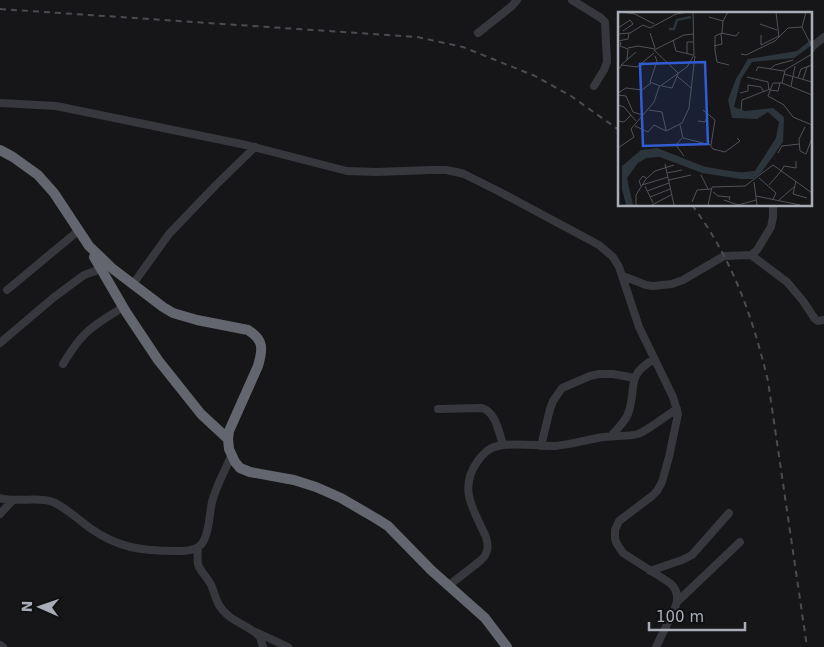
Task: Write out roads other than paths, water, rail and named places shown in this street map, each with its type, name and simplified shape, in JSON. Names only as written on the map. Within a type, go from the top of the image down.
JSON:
[{"type":"highway","points":[[0,150],[38,175],[54,193],[88,246],[123,307],[164,368],[201,414],[228,439]]},
{"type":"highway","points":[[88,246],[103,261],[173,313],[197,320],[248,330],[256,335],[260,342],[260,358],[232,424],[228,439],[231,456],[240,468],[316,487],[341,498],[388,526],[448,586],[485,618],[507,647]]},
{"type":"street","points":[[478,33],[517,0]]},
{"type":"street","points":[[572,0],[601,18],[604,22],[607,62],[594,86]]},
{"type":"street","points":[[812,48],[824,37]]},
{"type":"street","points":[[0,103],[56,106],[255,147],[347,171],[446,170],[464,174],[599,245],[613,257],[623,276],[639,327],[673,397],[678,414],[662,482],[652,496],[619,520],[615,530],[615,539],[619,549],[631,559],[674,587],[677,592],[677,602]]},
{"type":"street","points":[[133,284],[169,234],[255,147]]},
{"type":"street","points":[[623,276],[646,285],[672,284],[683,280],[724,256],[751,255],[757,250],[771,227],[772,206]]},
{"type":"street","points":[[7,290],[78,231]]},
{"type":"street","points":[[751,255],[787,282],[815,319],[818,321],[824,320]]},
{"type":"street","points":[[0,343],[66,288],[84,275],[101,269]]},
{"type":"street","points":[[63,364],[84,334],[123,307]]},
{"type":"street","points":[[611,436],[628,416],[636,374],[643,366],[654,359]]},
{"type":"street","points":[[541,446],[550,409],[562,388],[599,374],[613,374],[635,378]]},
{"type":"street","points":[[438,409],[482,408],[488,410],[492,415],[503,445]]},
{"type":"street","points":[[448,586],[480,561],[488,551],[486,537],[469,499],[468,484],[475,465],[490,448],[503,445],[559,446],[611,436],[631,435],[642,432],[677,408]]},
{"type":"street","points":[[0,498],[50,501],[100,534],[121,545],[166,551],[198,548],[204,542],[212,500],[231,456]]},
{"type":"street","points":[[0,514],[12,500]]},
{"type":"street","points":[[650,571],[692,555],[730,513]]},
{"type":"street","points":[[656,647],[677,602],[740,542]]},
{"type":"street","points":[[198,548],[198,568],[212,585],[220,606],[229,616],[256,633],[288,647]]},
{"type":"street","points":[[256,633],[260,636],[263,647]]},
{"type":"railway","points":[[0,9],[417,37],[463,47],[535,76],[571,96],[618,129]]},
{"type":"railway","points":[[693,206],[719,246],[730,267],[748,311],[762,357],[768,381],[807,647]]}]
